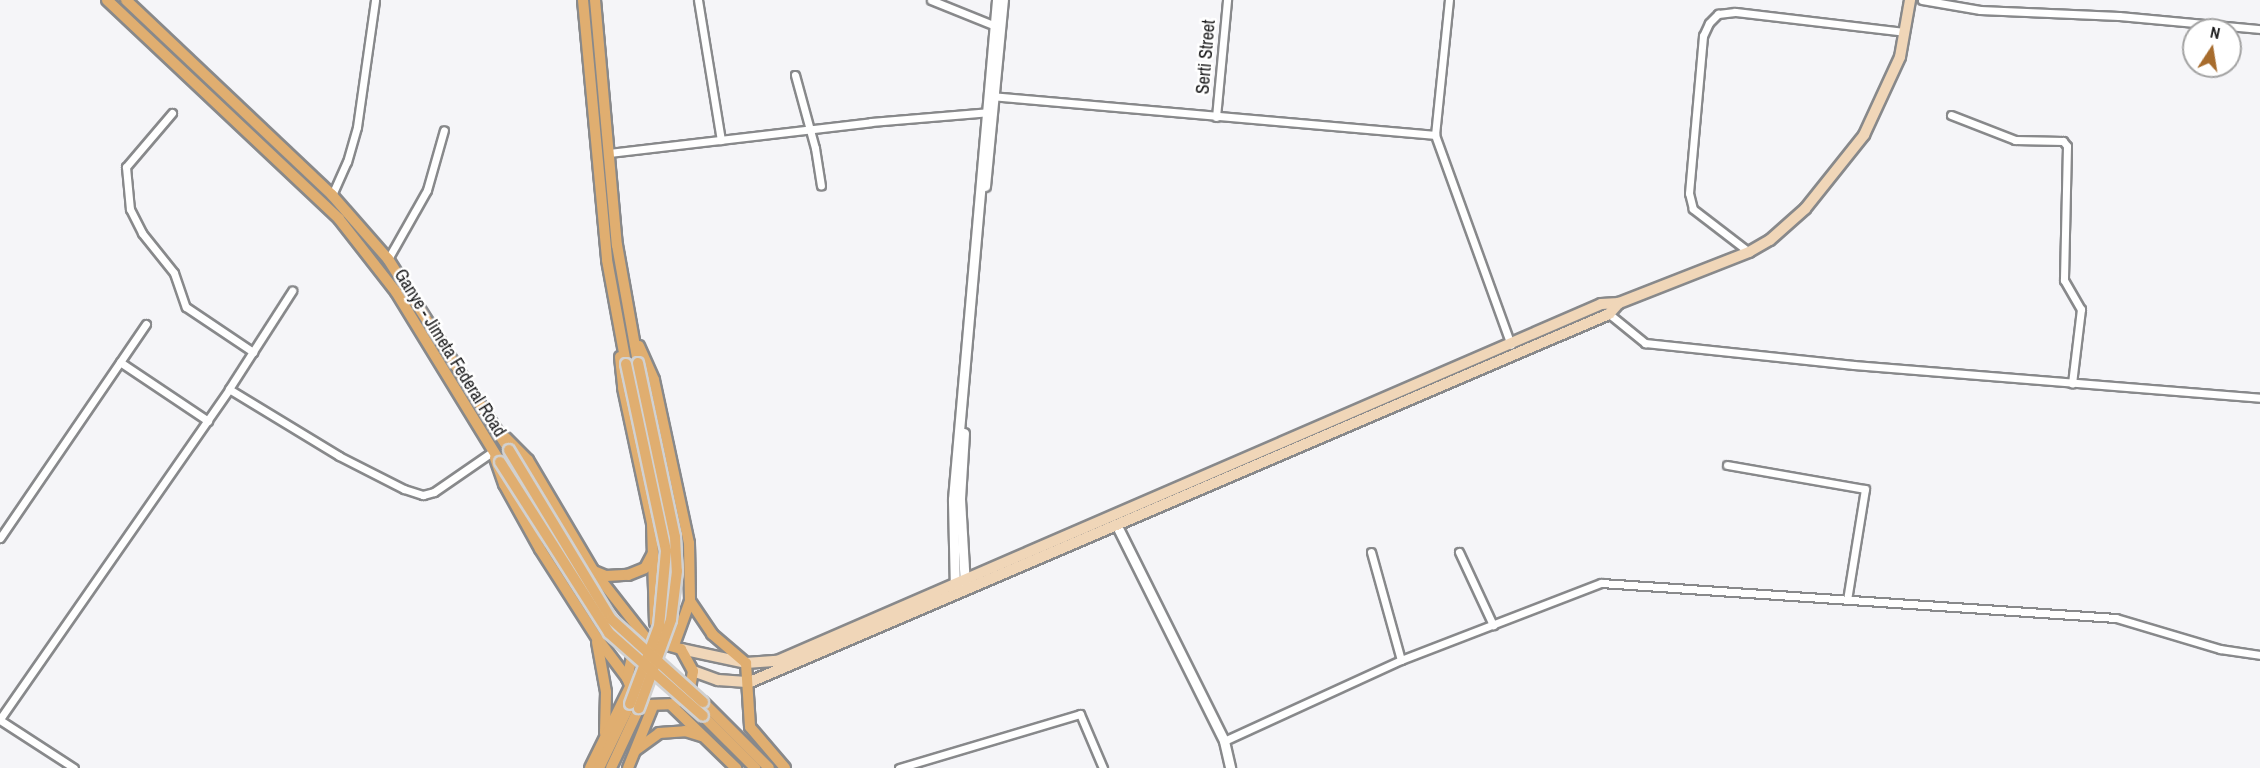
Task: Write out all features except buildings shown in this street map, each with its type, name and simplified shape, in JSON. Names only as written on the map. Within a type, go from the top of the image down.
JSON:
[{"type":"main road","name":"Ganye - Jimeta Federal Road","points":[[107,0],[339,219],[414,319],[495,456],[609,633],[703,716],[755,768]]},
{"type":"main road","name":"Ganye - Jimeta Federal Road","points":[[126,0],[332,195],[388,259],[509,450],[611,619],[704,702],[769,768]]},
{"type":"main road","points":[[583,0],[607,261],[623,388],[654,551],[653,642]]},
{"type":"main road","points":[[595,0],[617,245],[631,328],[675,537],[677,571],[671,620],[634,706],[611,768]]},
{"type":"main road","points":[[631,328],[654,380],[689,543],[690,601],[678,647],[693,671],[718,680],[750,682],[960,586],[1601,304],[1619,303],[1749,252],[1770,240],[1805,209],[1864,135],[1891,83],[1905,32],[1910,0]]},
{"type":"main road","points":[[492,423],[528,460],[593,570],[653,642],[746,663],[777,661],[960,586],[1117,526],[1363,417],[1609,314],[1619,303]]},
{"type":"main road","points":[[599,768],[634,706],[659,626],[666,551],[618,334]]},
{"type":"main road","points":[[495,456],[504,484],[540,549],[640,701],[653,706],[671,705],[688,692],[693,671]]},
{"type":"main road","points":[[593,570],[606,576],[628,575],[645,568],[654,551]]},
{"type":"main road","points":[[690,601],[711,634],[746,663],[750,682],[746,709],[750,728],[785,768]]},
{"type":"main road","points":[[597,638],[606,692],[605,733]]},
{"type":"main road","points":[[590,768],[628,682],[632,657],[653,642]]},
{"type":"main road","points":[[671,705],[736,768]]},
{"type":"main road","points":[[628,768],[653,706]]},
{"type":"main road","points":[[636,750],[659,733],[685,731],[705,738]]},
{"type":"street","points":[[332,195],[347,162],[357,127],[375,0]]},
{"type":"street","points":[[698,0],[721,140]]},
{"type":"street","points":[[930,0],[997,27]]},
{"type":"street","points":[[960,586],[953,499],[990,112],[997,0]]},
{"type":"street","points":[[997,27],[1003,0]]},
{"type":"street","name":"Serti Street","points":[[1216,117],[1227,0]]},
{"type":"street","points":[[1449,0],[1435,135],[1512,345]]},
{"type":"street","points":[[1922,0],[1980,10],[2119,16],[2260,29]]},
{"type":"street","points":[[1749,252],[1693,209],[1689,193],[1703,36],[1709,23],[1718,14],[1744,12],[1905,32]]},
{"type":"street","points":[[795,75],[821,186]]},
{"type":"street","points":[[991,96],[1435,135]]},
{"type":"street","points":[[609,153],[809,129],[990,112]]},
{"type":"street","points":[[172,113],[126,167],[130,209],[142,233],[174,273],[186,307],[253,352]]},
{"type":"street","points":[[1951,115],[2015,140],[2063,141],[2067,146],[2064,280],[2081,309],[2072,383]]},
{"type":"street","points":[[388,259],[427,190],[444,130]]},
{"type":"street","points":[[74,768],[0,720],[208,421],[292,291]]},
{"type":"street","points":[[1601,304],[1609,314],[1645,343],[2072,383],[2260,398]]},
{"type":"street","points":[[0,538],[146,324]]},
{"type":"street","points":[[120,362],[208,421]]},
{"type":"street","points":[[229,389],[339,456],[404,489],[423,495],[434,492],[495,456]]},
{"type":"street","points":[[1727,465],[1865,489],[1847,600]]},
{"type":"street","points":[[1117,526],[1224,741],[1230,768]]},
{"type":"street","points":[[1371,552],[1401,660]]},
{"type":"street","points":[[1459,552],[1493,625]]},
{"type":"street","points":[[1224,741],[1401,660],[1601,583],[2116,618],[2220,649],[2260,655]]},
{"type":"street","points":[[899,768],[1080,714],[1101,768]]}]
